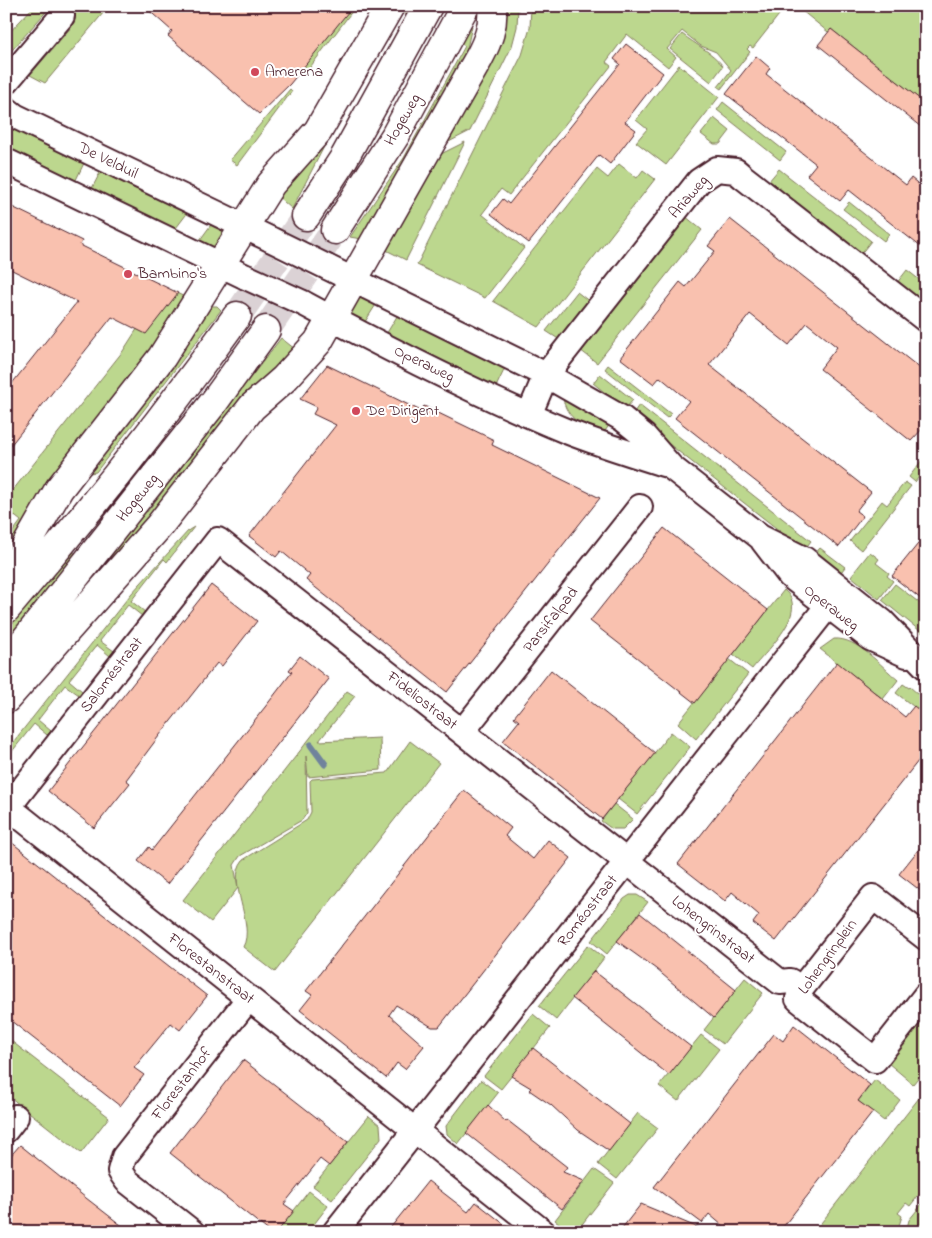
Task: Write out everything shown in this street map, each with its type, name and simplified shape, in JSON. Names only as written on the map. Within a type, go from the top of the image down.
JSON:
[{"type":"main road","points":[[6,581],[59,489],[162,357],[272,184],[318,131],[390,6]]},
{"type":"main road","name":"Hogeweg","points":[[306,216],[344,158],[428,6]]},
{"type":"main road","name":"Hogeweg","points":[[335,230],[395,136],[465,6]]},
{"type":"main road","points":[[6,699],[159,526],[252,407],[284,379],[318,342],[479,58],[492,27],[492,6]]},
{"type":"main road","name":"Hogeweg","points":[[6,609],[77,522],[237,316]]},
{"type":"main road","name":"Hogeweg","points":[[6,664],[214,402],[266,330]]},
{"type":"street","points":[[6,82],[62,16]]},
{"type":"street","name":"De Velduil","points":[[6,109],[15,116],[210,210]]},
{"type":"street","name":"Operaweg","points":[[6,161],[303,303],[529,415],[567,431],[671,467]]},
{"type":"street","name":"Ariaweg","points":[[529,415],[546,376],[699,182],[717,169],[728,169],[744,177],[926,320]]},
{"type":"street","name":"Operaweg","points":[[210,210],[546,376],[623,419],[644,436],[671,467],[760,537],[804,559],[835,598],[883,622],[922,664]]},
{"type":"street","name":"Parsifalpad","points":[[462,732],[640,507]]},
{"type":"street","points":[[77,522],[102,543]]},
{"type":"street","name":"Fideliostraat","points":[[218,540],[627,862]]},
{"type":"street","name":"Saloméstraat","points":[[7,809],[218,540]]},
{"type":"street","name":"Roméostraat","points":[[335,1232],[835,598]]},
{"type":"street","name":"Florestanstraat","points":[[7,809],[249,998],[543,1232]]},
{"type":"street","name":"Lohengrinstraat","points":[[627,862],[780,982],[790,981],[801,989]]},
{"type":"street","name":"Lohengrinplein","points":[[926,938],[873,897],[801,989],[798,999],[875,1060],[926,995]]},
{"type":"street","name":"Florestanhof","points":[[192,1232],[127,1180],[120,1171],[124,1157],[249,998]]},
{"type":"green space","points":[[34,6],[51,6],[6,57],[6,36]]},
{"type":"green space","points":[[51,6],[109,6],[45,83],[30,75],[73,25]]},
{"type":"green space","points":[[344,6],[356,6],[308,70],[297,61]]},
{"type":"green space","points":[[398,6],[414,6],[410,16],[402,12],[330,135],[292,209],[274,193]]},
{"type":"green space","points":[[498,6],[518,6],[517,27],[512,46],[470,131],[439,147]]},
{"type":"green space","points":[[531,6],[786,6],[753,48],[750,46],[747,49],[750,52],[721,89],[718,87],[731,70],[716,52],[701,46],[682,31],[667,49],[676,57],[668,67],[627,34],[606,62],[611,66],[509,195],[501,189],[482,214],[524,248],[485,298],[417,265],[522,55],[530,28]]},
{"type":"green space","points":[[796,6],[926,6],[926,104],[831,29],[828,32]]},
{"type":"green space","points":[[469,25],[472,26],[462,70],[361,239],[350,237],[404,158],[465,46],[459,42]]},
{"type":"green space","points":[[682,34],[709,53],[723,66],[711,82],[670,49]]},
{"type":"green space","points":[[679,65],[719,97],[666,165],[636,142],[647,129],[636,120]]},
{"type":"green space","points":[[290,89],[292,91],[237,165],[230,160]]},
{"type":"green space","points":[[723,102],[786,152],[780,160],[717,110]]},
{"type":"green space","points":[[714,118],[730,131],[720,144],[714,144],[701,134]]},
{"type":"green space","points":[[6,122],[85,161],[74,184],[6,151]]},
{"type":"green space","points":[[465,142],[406,260],[382,248],[431,159]]},
{"type":"green space","points":[[619,164],[637,178],[643,170],[655,179],[539,327],[493,301],[597,169],[608,178]]},
{"type":"green space","points":[[102,169],[189,211],[173,232],[90,192]]},
{"type":"green space","points":[[779,169],[871,241],[860,255],[768,182]]},
{"type":"green space","points":[[849,202],[889,234],[884,241],[843,209]]},
{"type":"green space","points":[[685,216],[702,230],[597,363],[580,350]]},
{"type":"green space","points":[[213,222],[230,231],[216,253],[197,244]]},
{"type":"green space","points":[[907,270],[926,285],[926,307],[896,284]]},
{"type":"green space","points":[[164,287],[189,299],[6,569],[6,541],[21,521],[6,509],[9,495],[123,351]]},
{"type":"green space","points":[[577,292],[590,302],[560,340],[546,331]]},
{"type":"green space","points":[[361,295],[377,303],[363,325],[348,318]]},
{"type":"green space","points":[[209,306],[217,306],[221,310],[96,472],[78,475]]},
{"type":"green space","points":[[399,313],[506,366],[495,389],[385,336]]},
{"type":"green space","points":[[281,338],[300,353],[71,606],[70,603],[143,509],[147,512]]},
{"type":"green space","points":[[608,365],[671,414],[667,418],[605,369]]},
{"type":"green space","points":[[600,374],[633,400],[625,409],[593,383]]},
{"type":"green space","points":[[563,397],[610,424],[603,434],[577,422],[568,411]]},
{"type":"green space","points":[[639,405],[811,541],[804,550],[632,415]]},
{"type":"green space","points":[[926,455],[926,468],[915,482],[909,477]]},
{"type":"green space","points":[[905,482],[911,486],[861,550],[850,541],[882,501],[887,505]]},
{"type":"green space","points":[[194,527],[167,562],[164,559],[131,601],[145,612],[142,616],[128,605],[100,641],[114,651],[110,656],[97,645],[69,680],[82,691],[79,695],[65,685],[38,720],[51,731],[47,735],[34,724],[6,759],[6,751],[131,594],[189,530]]},
{"type":"green space","points":[[820,548],[845,567],[838,576],[813,556]]},
{"type":"green space","points":[[69,551],[73,551],[76,555],[6,644],[6,631]]},
{"type":"green space","points":[[870,552],[879,559],[876,563],[889,573],[887,576],[893,581],[879,599],[851,576]]},
{"type":"green space","points":[[895,584],[926,608],[925,635],[882,600]]},
{"type":"green space","points":[[784,590],[791,599],[792,609],[789,619],[775,642],[752,669],[733,654]]},
{"type":"green space","points":[[834,639],[843,640],[860,647],[898,680],[883,699],[820,649]]},
{"type":"green space","points":[[729,659],[748,674],[696,739],[678,723]]},
{"type":"green space","points":[[903,684],[910,687],[926,701],[926,716],[896,693]]},
{"type":"green space","points":[[347,691],[355,696],[319,741],[380,738],[381,770],[308,777],[306,756],[307,813],[302,820],[240,856],[234,865],[238,888],[211,922],[183,900]]},
{"type":"green space","points":[[671,732],[690,747],[637,814],[618,799]]},
{"type":"green space","points":[[410,741],[439,763],[275,972],[243,947],[246,937],[246,926],[237,880],[238,869],[243,860],[307,820],[311,812],[310,781],[312,779],[387,773]]},
{"type":"green space","points":[[614,804],[633,819],[623,829],[612,829],[601,821]]},
{"type":"green space","points":[[630,895],[637,895],[648,902],[607,954],[591,941],[624,899]]},
{"type":"green space","points":[[588,945],[604,958],[556,1020],[539,1006]]},
{"type":"green space","points":[[745,978],[763,993],[723,1044],[704,1030]]},
{"type":"green space","points":[[533,1014],[550,1028],[501,1089],[484,1076]]},
{"type":"green space","points":[[926,1015],[926,1068],[913,1084],[888,1063]]},
{"type":"green space","points":[[701,1035],[719,1049],[678,1101],[659,1086]]},
{"type":"green space","points":[[6,1037],[109,1117],[81,1153],[6,1094]]},
{"type":"green space","points":[[481,1080],[498,1093],[458,1144],[447,1134],[446,1126]]},
{"type":"green space","points":[[875,1080],[900,1100],[884,1121],[858,1101]]},
{"type":"green space","points":[[919,1098],[926,1103],[926,1186],[910,1206],[906,1203],[898,1213],[902,1216],[897,1232],[814,1232]]},
{"type":"green space","points":[[638,1113],[658,1128],[617,1179],[598,1164]]},
{"type":"green space","points":[[369,1116],[380,1125],[381,1138],[332,1200],[313,1186]]},
{"type":"green space","points":[[594,1169],[614,1183],[576,1232],[570,1232],[555,1220]]},
{"type":"green space","points":[[309,1191],[328,1206],[308,1232],[277,1232]]},
{"type":"green space","points":[[926,1199],[926,1232],[906,1232],[909,1220]]},
{"type":"building","name":"Amerena","points":[[144,6],[353,6],[290,84],[259,114],[168,36],[172,31]]},
{"type":"building","points":[[831,29],[926,104],[926,131],[818,45]]},
{"type":"building","points":[[626,44],[663,73],[625,122],[636,130],[610,164],[599,155],[529,243],[491,214],[503,199],[509,204],[620,64],[614,59]]},
{"type":"building","points":[[756,56],[770,68],[766,74],[906,185],[911,178],[926,190],[926,251],[849,190],[840,201],[807,175],[816,164],[726,94]]},
{"type":"building","points":[[6,204],[82,241],[80,245],[178,293],[146,334],[112,317],[6,451],[6,391],[77,302],[6,267]]},
{"type":"building","points":[[730,219],[926,373],[926,425],[911,441],[820,369],[837,347],[807,323],[789,345],[750,314],[709,365],[871,492],[856,511],[863,516],[839,547],[675,418],[689,401],[660,377],[654,384],[620,358],[680,282],[686,287],[715,251],[708,246]]},
{"type":"building","points":[[327,365],[421,411],[424,406],[494,440],[492,445],[600,498],[447,692],[306,580],[310,575],[281,551],[276,557],[249,536],[336,425],[313,414],[317,407],[300,399]]},
{"type":"building","points":[[664,528],[768,610],[695,703],[590,621]]},
{"type":"building","points":[[926,534],[926,603],[892,576]]},
{"type":"building","points":[[211,585],[257,621],[222,666],[217,663],[159,736],[126,780],[130,783],[94,828],[48,791]]},
{"type":"building","points":[[300,656],[329,679],[167,884],[138,861],[149,847],[152,850],[269,702],[292,672],[289,670]]},
{"type":"building","points":[[837,662],[905,717],[914,706],[926,716],[926,751],[776,941],[753,923],[759,915],[732,892],[725,901],[678,864]]},
{"type":"building","points":[[551,670],[655,753],[602,819],[503,741],[519,721],[514,717]]},
{"type":"building","points":[[464,790],[511,828],[505,836],[533,859],[548,840],[571,858],[439,1027],[432,1027],[396,1005],[389,1015],[424,1046],[405,1069],[397,1063],[386,1078],[300,1010],[312,995],[306,991]]},
{"type":"building","points":[[6,838],[207,996],[180,1030],[171,1023],[134,1068],[144,1075],[120,1106],[6,1017]]},
{"type":"building","points":[[926,840],[926,895],[899,874]]},
{"type":"building","points":[[640,913],[736,990],[714,1018],[656,969],[617,941]]},
{"type":"building","points":[[594,971],[691,1047],[669,1075],[572,998]]},
{"type":"building","points":[[794,1025],[870,1085],[858,1101],[873,1112],[779,1232],[730,1232],[709,1214],[702,1223],[654,1187],[774,1034],[783,1041]]},
{"type":"building","points":[[533,1048],[630,1124],[609,1151],[578,1130],[551,1105],[529,1090],[531,1088],[511,1076]]},
{"type":"building","points":[[243,1060],[348,1142],[329,1166],[320,1159],[284,1204],[294,1211],[277,1232],[270,1232],[170,1153]]},
{"type":"building","points":[[488,1105],[506,1122],[507,1120],[567,1167],[563,1172],[584,1181],[562,1209],[466,1133]]},
{"type":"building","points":[[20,1145],[130,1232],[34,1232],[24,1224],[18,1232],[6,1232],[6,1161]]},
{"type":"building","points":[[428,1181],[468,1212],[476,1202],[514,1232],[387,1232]]},
{"type":"building","points":[[641,1204],[706,1231],[706,1232],[619,1232]]},
{"type":"waterway","points":[[311,745],[325,764]]},
{"type":"tunnel","points":[[237,316],[306,216]]},
{"type":"tunnel","points":[[266,330],[335,230]]},
{"type":"place","name":"Amerena","points":[[255,72]]},
{"type":"place","name":"Bambino's","points":[[128,274]]},
{"type":"place","name":"De Dirigent","points":[[356,411]]}]
